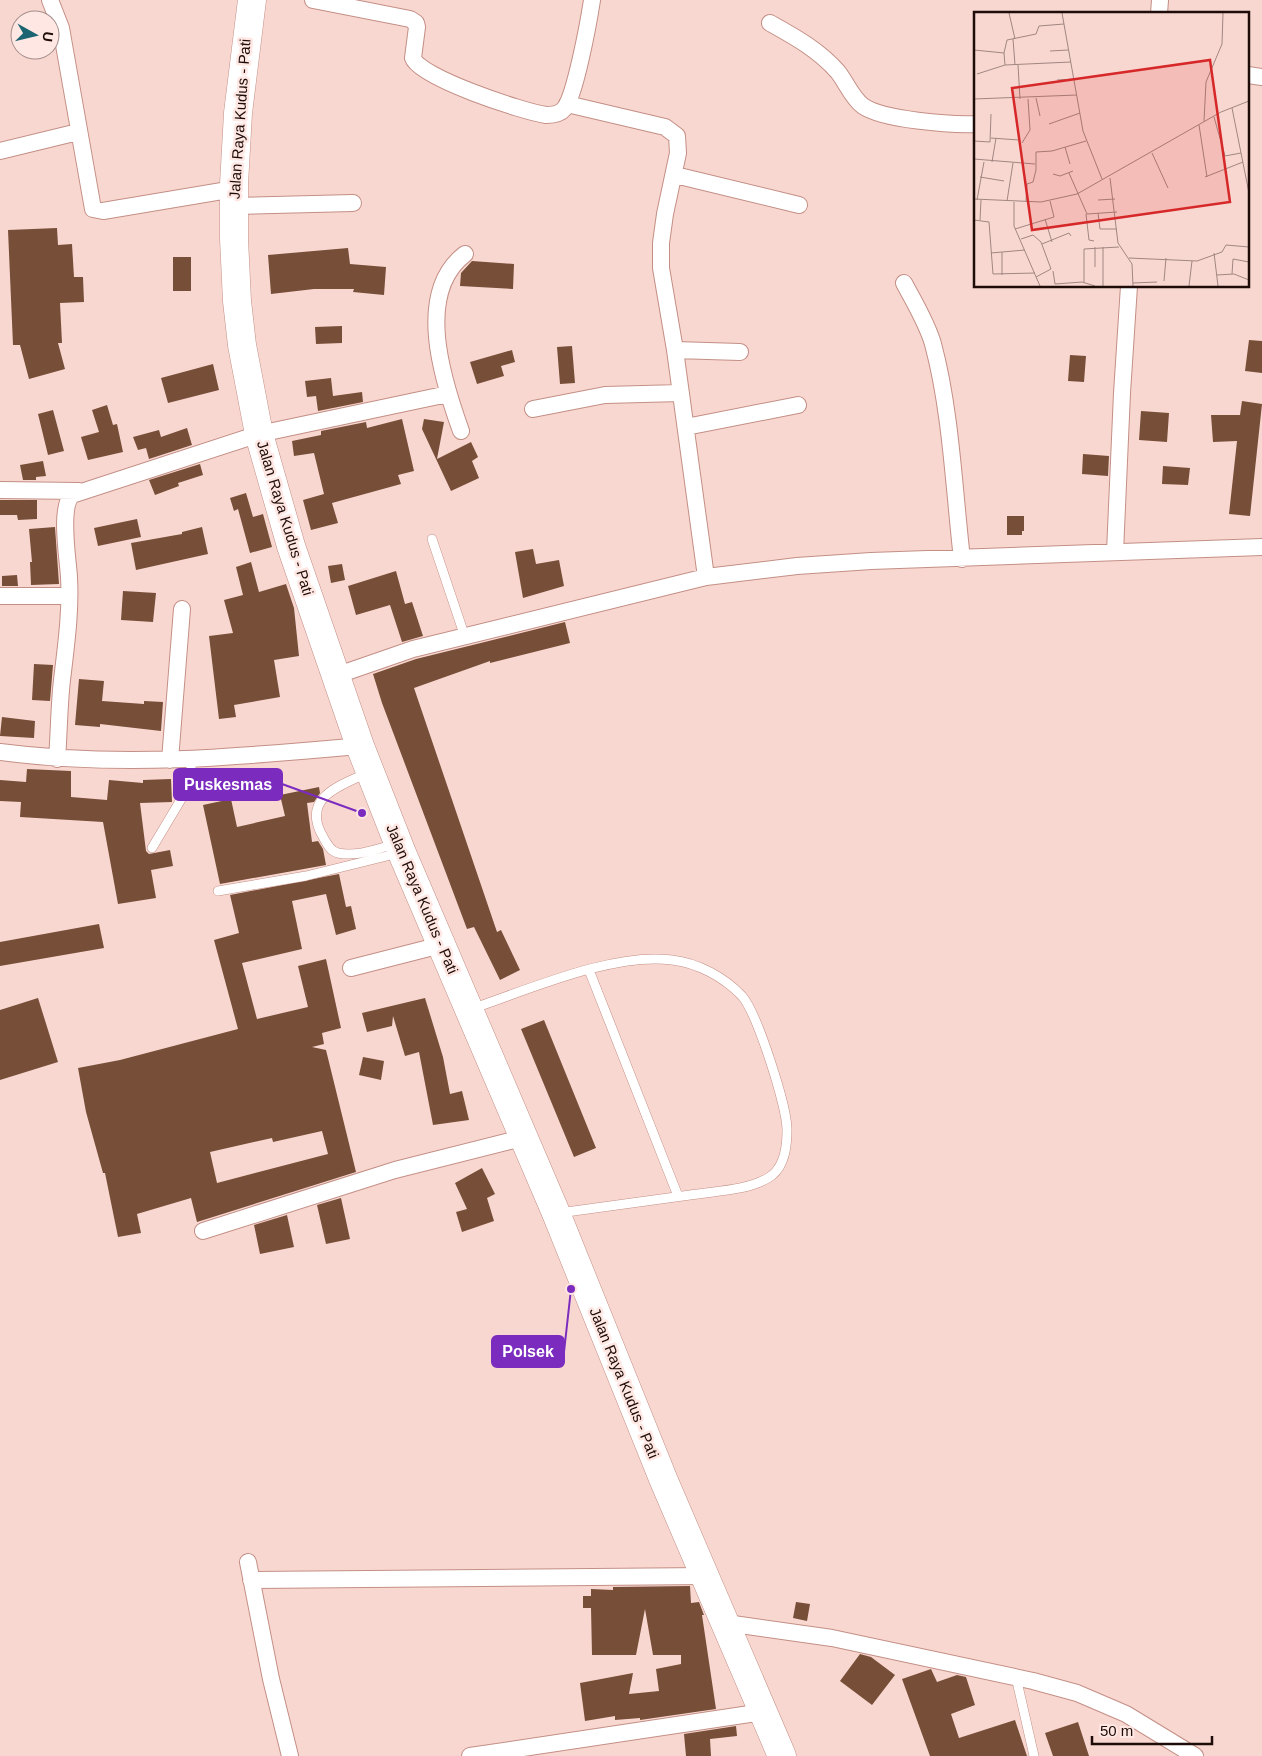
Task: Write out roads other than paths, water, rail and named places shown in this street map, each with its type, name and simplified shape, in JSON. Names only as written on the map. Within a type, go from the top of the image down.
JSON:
[{"type":"highway","name":"Jalan Raya Kudus - Pati","points":[[252,0],[238,113],[234,239],[242,344],[260,434],[292,546],[360,746],[400,848],[522,1138],[556,1213],[612,1354],[782,1756]]},
{"type":"street","points":[[50,0],[61,28],[78,132],[92,204],[96,211],[234,198],[353,203]]},
{"type":"street","points":[[313,0],[414,21],[417,27],[413,55],[415,64],[456,86],[542,115],[558,113],[567,104],[580,60],[592,0]]},
{"type":"street","points":[[770,23],[808,44],[826,59],[839,73],[857,100],[868,108],[922,121],[974,124]]},
{"type":"street","points":[[567,104],[660,125],[672,130],[677,136],[678,146],[674,175],[661,243],[661,268],[675,350],[706,577]]},
{"type":"street","points":[[0,151],[78,132]]},
{"type":"street","points":[[674,175],[799,205]]},
{"type":"street","points":[[461,431],[448,394],[437,335],[437,311],[439,294],[447,272],[454,262],[465,254]]},
{"type":"street","points":[[904,282],[932,342],[938,367],[949,437],[962,559]]},
{"type":"street","points":[[1115,552],[1129,288]]},
{"type":"street","points":[[675,350],[740,352]]},
{"type":"street","points":[[533,409],[605,395],[681,393]]},
{"type":"street","points":[[57,759],[62,682],[68,639],[69,596],[66,505],[72,495],[79,491],[260,434],[448,394]]},
{"type":"street","points":[[686,427],[798,405]]},
{"type":"street","points":[[0,490],[79,491]]},
{"type":"street","points":[[335,676],[413,649],[706,577],[797,566],[1262,547]]},
{"type":"street","points":[[0,596],[69,596]]},
{"type":"street","points":[[170,760],[182,609]]},
{"type":"street","points":[[0,752],[57,759],[190,760],[360,746]]},
{"type":"street","points":[[351,968],[441,945]]},
{"type":"street","points":[[203,1231],[395,1170],[522,1138]]},
{"type":"street","points":[[248,1562],[270,1678],[290,1756]]},
{"type":"street","points":[[251,1580],[706,1576]]},
{"type":"street","points":[[726,1623],[832,1638],[1016,1677],[1076,1693],[1108,1706],[1195,1756]]},
{"type":"street","points":[[470,1756],[763,1712]]},
{"type":"lane","points":[[432,539],[465,637]]},
{"type":"lane","points":[[152,848],[189,786],[192,774],[190,760]]},
{"type":"lane","points":[[370,772],[328,793],[316,808],[315,817],[317,825],[331,849],[340,853],[400,848]]},
{"type":"lane","points":[[218,892],[306,876],[400,848]]},
{"type":"lane","points":[[468,1010],[589,970],[650,959],[673,960],[706,970],[723,980],[743,997],[762,1038],[779,1090],[788,1130],[785,1154],[779,1168],[768,1178],[756,1183],[678,1196],[556,1213]]},
{"type":"lane","points":[[589,970],[678,1196]]},
{"type":"lane","points":[[1016,1677],[1034,1756]]},
{"type":"place","name":"Puskesmas","points":[[362,813]]},
{"type":"place","name":"Polsek","points":[[571,1289]]}]
